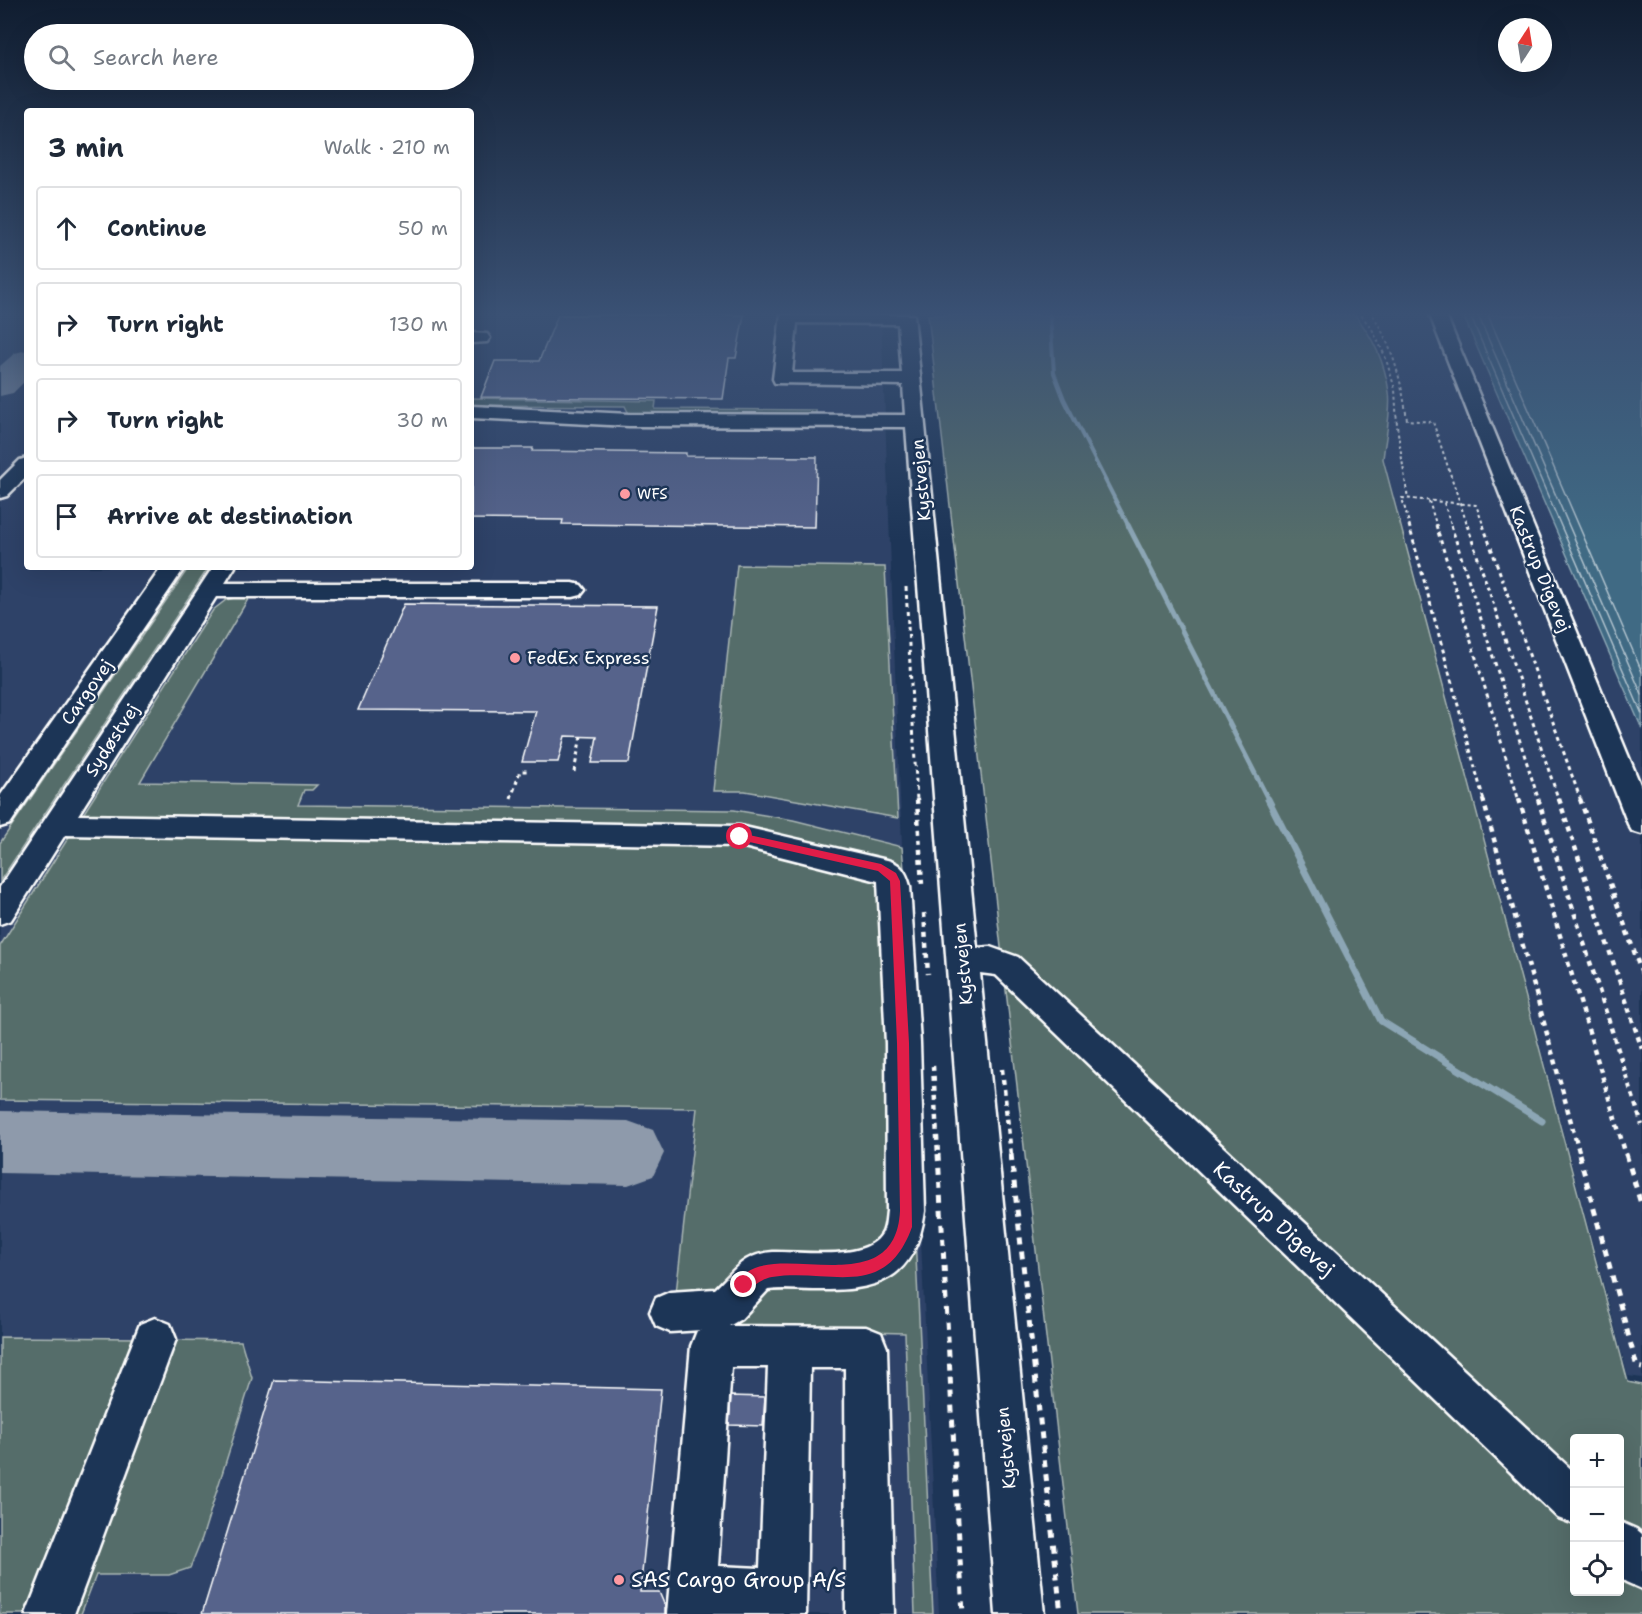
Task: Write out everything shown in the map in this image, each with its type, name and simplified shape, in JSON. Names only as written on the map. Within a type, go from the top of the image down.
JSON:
[{"type":"street","name":"Kystvejen","points":[[913,390],[1020,1614]]},
{"type":"street","name":"Kastrup Digevej","points":[[1468,390],[1642,824]]},
{"type":"street","points":[[474,412],[629,420],[916,421]]},
{"type":"street","points":[[0,492],[24,467]]},
{"type":"street","name":"Cargovej","points":[[0,818],[172,570]]},
{"type":"street","name":"Sydøstvej","points":[[0,912],[222,570]]},
{"type":"street","points":[[209,590],[573,590]]},
{"type":"street","points":[[57,825],[740,837],[887,871],[892,876],[895,886],[903,1043],[906,1227],[900,1243],[890,1256],[866,1268],[761,1273],[744,1285],[734,1301],[721,1309],[669,1312]]},
{"type":"street","name":"Kastrup Digevej","points":[[962,961],[990,960],[1007,966],[1570,1497]]},
{"type":"street","points":[[50,1614],[155,1339]]},
{"type":"street","points":[[790,1346],[782,1603],[692,1602],[712,1346],[790,1346],[866,1348],[870,1614]]},
{"type":"street","points":[[1624,1549],[1642,1566]]},
{"type":"path","points":[[1395,390],[1397,426],[1408,499]]},
{"type":"path","points":[[1401,390],[1407,420],[1433,423],[1642,1049]]},
{"type":"path","points":[[1642,974],[1476,505],[1402,498],[1637,1367],[1642,1368]]},
{"type":"path","points":[[1429,501],[1642,1207]]},
{"type":"path","points":[[1444,502],[1642,1125]]},
{"type":"path","points":[[574,772],[581,736]]},
{"type":"path","points":[[511,800],[520,771],[529,771]]},
{"type":"shaded area","points":[[0,390],[24,390],[24,570],[474,570],[474,390],[884,390],[902,847],[939,1614],[0,1614]]},
{"type":"shaded area","points":[[1345,390],[1497,390],[1642,726],[1642,1378],[1628,1376],[1375,425]]},
{"type":"green space","points":[[937,390],[1389,390],[1390,408],[1383,459],[1628,1382],[1642,1385],[1642,1614],[1078,1614]]},
{"type":"green space","points":[[474,398],[656,401],[655,409],[816,410],[816,415],[632,414],[625,406],[474,405]]},
{"type":"green space","points":[[737,565],[885,567],[898,818],[745,791],[713,791]]},
{"type":"green space","points":[[187,570],[207,570],[0,881],[0,843]]},
{"type":"green space","points":[[251,594],[140,782],[317,785],[312,790],[304,790],[298,805],[734,810],[793,820],[902,847],[904,869],[738,831],[80,819],[213,610],[226,600]]},
{"type":"green space","points":[[70,835],[739,843],[872,874],[883,883],[889,896],[889,1243],[722,1295],[675,1302],[697,1108],[0,1100],[0,946]]},
{"type":"green space","points":[[914,1215],[933,1614],[915,1614],[905,1333],[672,1327],[760,1284],[860,1278]]},
{"type":"green space","points":[[0,1337],[145,1338],[38,1614],[0,1614]]},
{"type":"green space","points":[[166,1340],[241,1341],[252,1378],[202,1538],[190,1568],[169,1575],[96,1575],[81,1614],[57,1614]]},
{"type":"water","points":[[1496,390],[1642,390],[1642,729]]},
{"type":"building","points":[[484,390],[724,390],[723,399],[481,397]]},
{"type":"building","points":[[474,448],[686,453],[686,456],[817,457],[815,527],[562,524],[563,520],[474,519]]},
{"type":"building","name":"FedEx Express","points":[[404,604],[658,606],[629,763],[592,763],[597,737],[565,736],[558,762],[522,762],[536,711],[358,710]]},
{"type":"building","points":[[274,1380],[661,1389],[640,1592],[659,1592],[665,1606],[665,1614],[202,1614]]},
{"type":"building","points":[[731,1396],[765,1397],[763,1426],[729,1425]]},
{"type":"waterway","points":[[1061,390],[1129,527]]},
{"type":"waterway","points":[[1128,525],[1269,801]]},
{"type":"waterway","points":[[1268,799],[1381,1021],[1542,1121]]},
{"type":"taxiway","points":[[0,1142],[628,1153]]},
{"type":"place","name":"WFS","points":[[625,494]]},
{"type":"place","name":"FedEx Express","points":[[515,658]]},
{"type":"place","name":"SAS Cargo Group A/S","points":[[619,1580]]},
{"type":"route","points":[[740,837],[881,868],[887,871],[895,881],[903,1043],[906,1211],[906,1227],[900,1243],[890,1256],[875,1265],[858,1270],[772,1271],[752,1277],[744,1285]]}]
